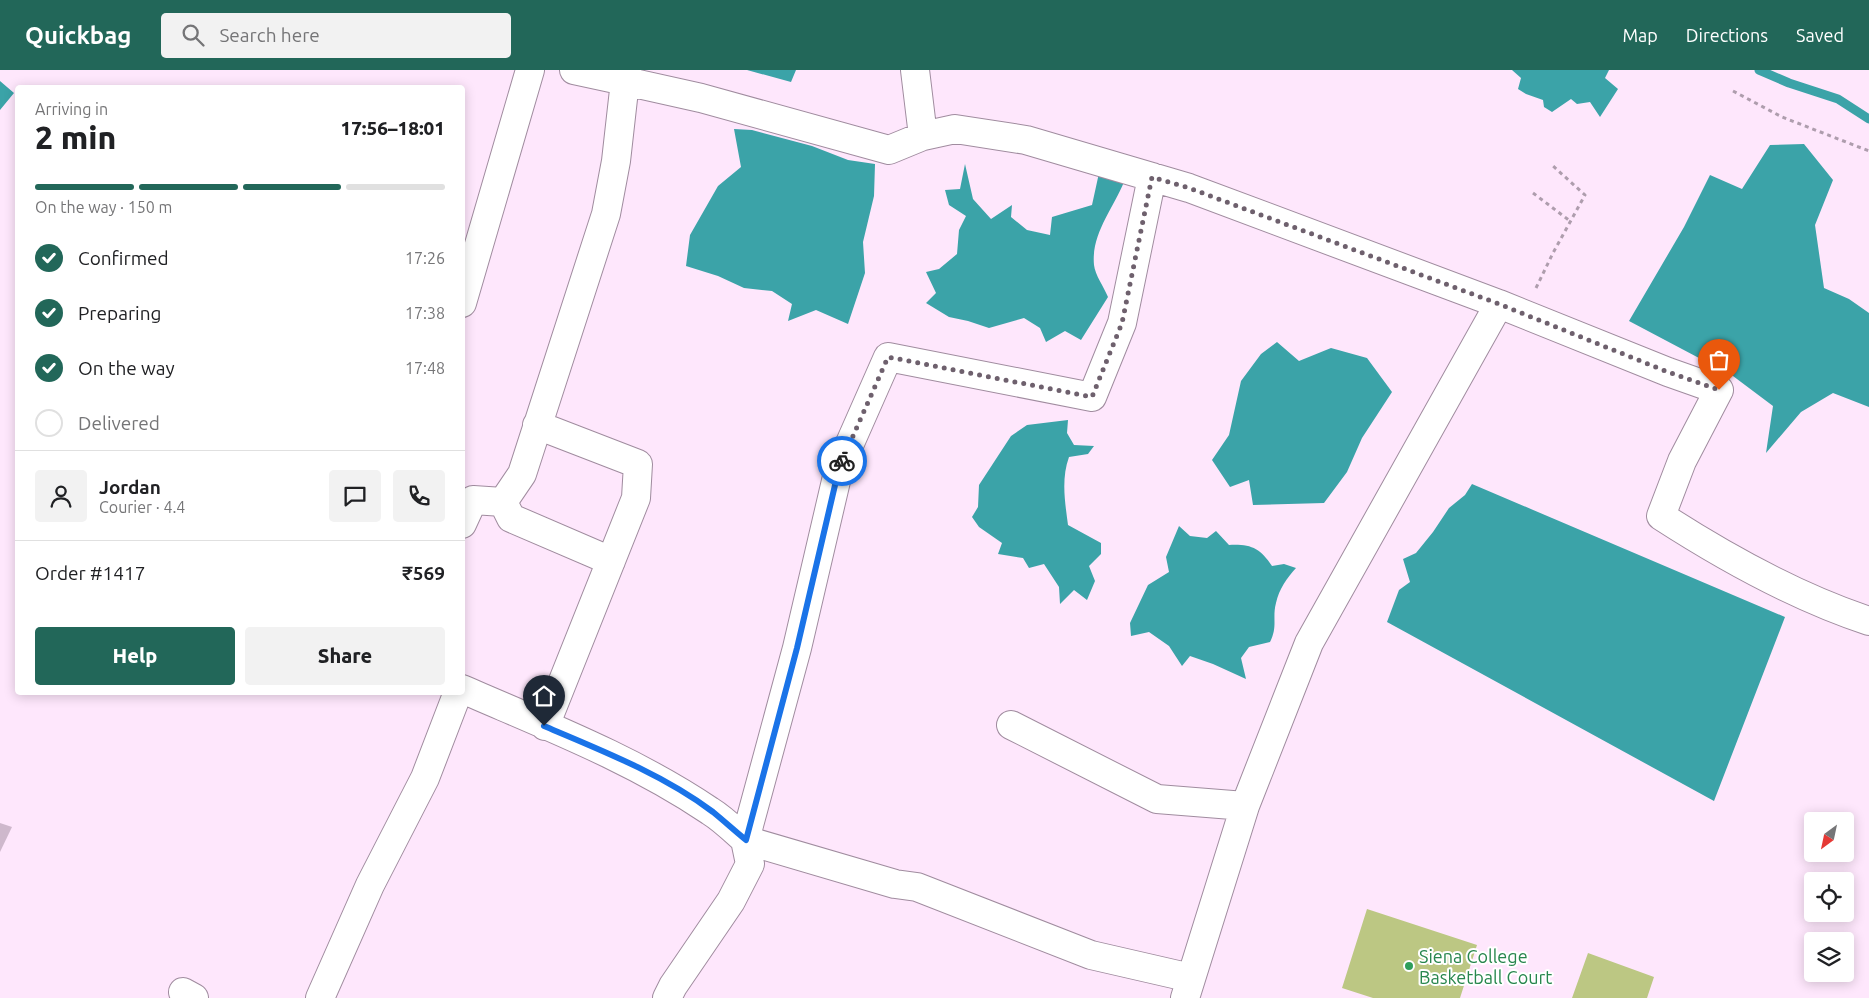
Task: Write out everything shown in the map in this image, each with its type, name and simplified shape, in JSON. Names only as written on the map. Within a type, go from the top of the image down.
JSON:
[{"type":"street","points":[[465,293],[530,70]]},
{"type":"street","points":[[574,70],[626,76],[889,150],[923,136],[955,129],[1026,140],[1189,188],[1499,304],[1668,372],[1719,390],[1682,461],[1661,516],[1704,544],[1795,591],[1869,621]]},
{"type":"street","points":[[915,70],[923,136]]},
{"type":"street","points":[[503,502],[522,474],[606,214],[616,161],[626,76]]},
{"type":"street","points":[[666,998],[731,901],[750,864],[746,840],[797,648],[839,468],[888,357],[1092,397],[1122,323],[1152,177]]},
{"type":"street","points":[[465,690],[614,756],[667,784],[712,812],[746,840],[895,884],[917,887],[1091,955],[1188,988],[1245,806],[1309,643],[1499,304]]},
{"type":"street","points":[[537,425],[638,464],[636,498],[544,726]]},
{"type":"street","points":[[465,517],[473,500],[503,502]]},
{"type":"street","points":[[503,502],[511,518],[611,561]]},
{"type":"street","points":[[320,998],[370,885],[425,778],[457,695]]},
{"type":"street","points":[[1010,725],[1157,799],[1245,806]]},
{"type":"path","points":[[1733,91],[1782,117],[1869,151]]},
{"type":"path","points":[[1524,314],[1585,195],[1553,166]]},
{"type":"path","points":[[1533,193],[1570,221]]},
{"type":"green space","name":"Siena College Basketball Court","points":[[1367,909],[1477,945],[1460,998],[1373,998],[1342,988]]},
{"type":"green space","points":[[1588,953],[1654,977],[1647,998],[1572,998]]},
{"type":"water","points":[[747,70],[796,70],[791,82]]},
{"type":"water","points":[[1512,70],[1609,70],[1605,78],[1618,89],[1600,117],[1590,102],[1577,104],[1571,99],[1552,112],[1544,107],[1543,100],[1518,89],[1521,78]]},
{"type":"water","points":[[0,81],[14,93],[0,110]]},
{"type":"water","points":[[734,129],[752,130],[812,146],[848,160],[875,164],[874,196],[863,242],[865,273],[848,324],[816,310],[788,321],[792,304],[772,291],[744,288],[718,276],[686,266],[690,235],[718,186],[741,167]]},
{"type":"water","points":[[1804,144],[1833,180],[1815,225],[1824,288],[1849,299],[1869,313],[1869,407],[1833,393],[1801,412],[1766,453],[1773,406],[1733,376],[1629,321],[1684,227],[1710,175],[1742,189],[1770,145]]},
{"type":"water","points":[[965,164],[973,199],[991,219],[1012,205],[1011,217],[1027,230],[1050,235],[1052,217],[1092,205],[1099,173],[1124,182],[1099,232],[1094,254],[1095,269],[1108,297],[1081,340],[1065,331],[1046,342],[1040,328],[1024,318],[989,328],[949,317],[926,303],[936,293],[926,272],[939,269],[957,254],[959,230],[966,216],[949,205],[945,190],[960,189]]},
{"type":"water","points":[[1277,342],[1299,361],[1331,348],[1367,358],[1392,392],[1362,438],[1347,472],[1324,503],[1253,505],[1249,480],[1230,487],[1212,460],[1229,435],[1241,381],[1261,354]]},
{"type":"water","points":[[1068,420],[1067,433],[1074,445],[1094,446],[1088,454],[1069,457],[1064,482],[1068,525],[1101,543],[1101,554],[1089,566],[1095,581],[1087,600],[1074,590],[1060,604],[1059,587],[1044,564],[1029,568],[1023,558],[998,554],[1002,543],[979,527],[972,517],[978,507],[979,485],[1011,436],[1027,425]]},
{"type":"water","points":[[1472,484],[1785,617],[1714,801],[1387,622],[1399,590],[1410,582],[1403,559],[1416,553],[1449,508],[1465,495]]},
{"type":"water","points":[[1179,526],[1190,536],[1207,538],[1216,531],[1229,545],[1249,546],[1259,551],[1272,566],[1284,564],[1296,568],[1284,584],[1277,598],[1274,631],[1270,642],[1249,647],[1241,658],[1246,679],[1190,656],[1182,666],[1169,646],[1149,632],[1131,636],[1130,623],[1148,585],[1169,572],[1166,557]]},
{"type":"building","points":[[0,823],[12,827],[0,852]]},
{"type":"waterway","points":[[1759,70],[1789,83],[1838,99],[1869,119]]},
{"type":"way so far","points":[[842,461],[888,357],[1092,397],[1122,323],[1152,177],[1189,188],[1481,297],[1668,372],[1719,390]]},
{"type":"place","name":"Siena College Basketball Court","points":[[1409,966]]},
{"type":"route","points":[[544,726],[614,756],[667,784],[712,812],[746,840],[797,648],[842,461]]}]
